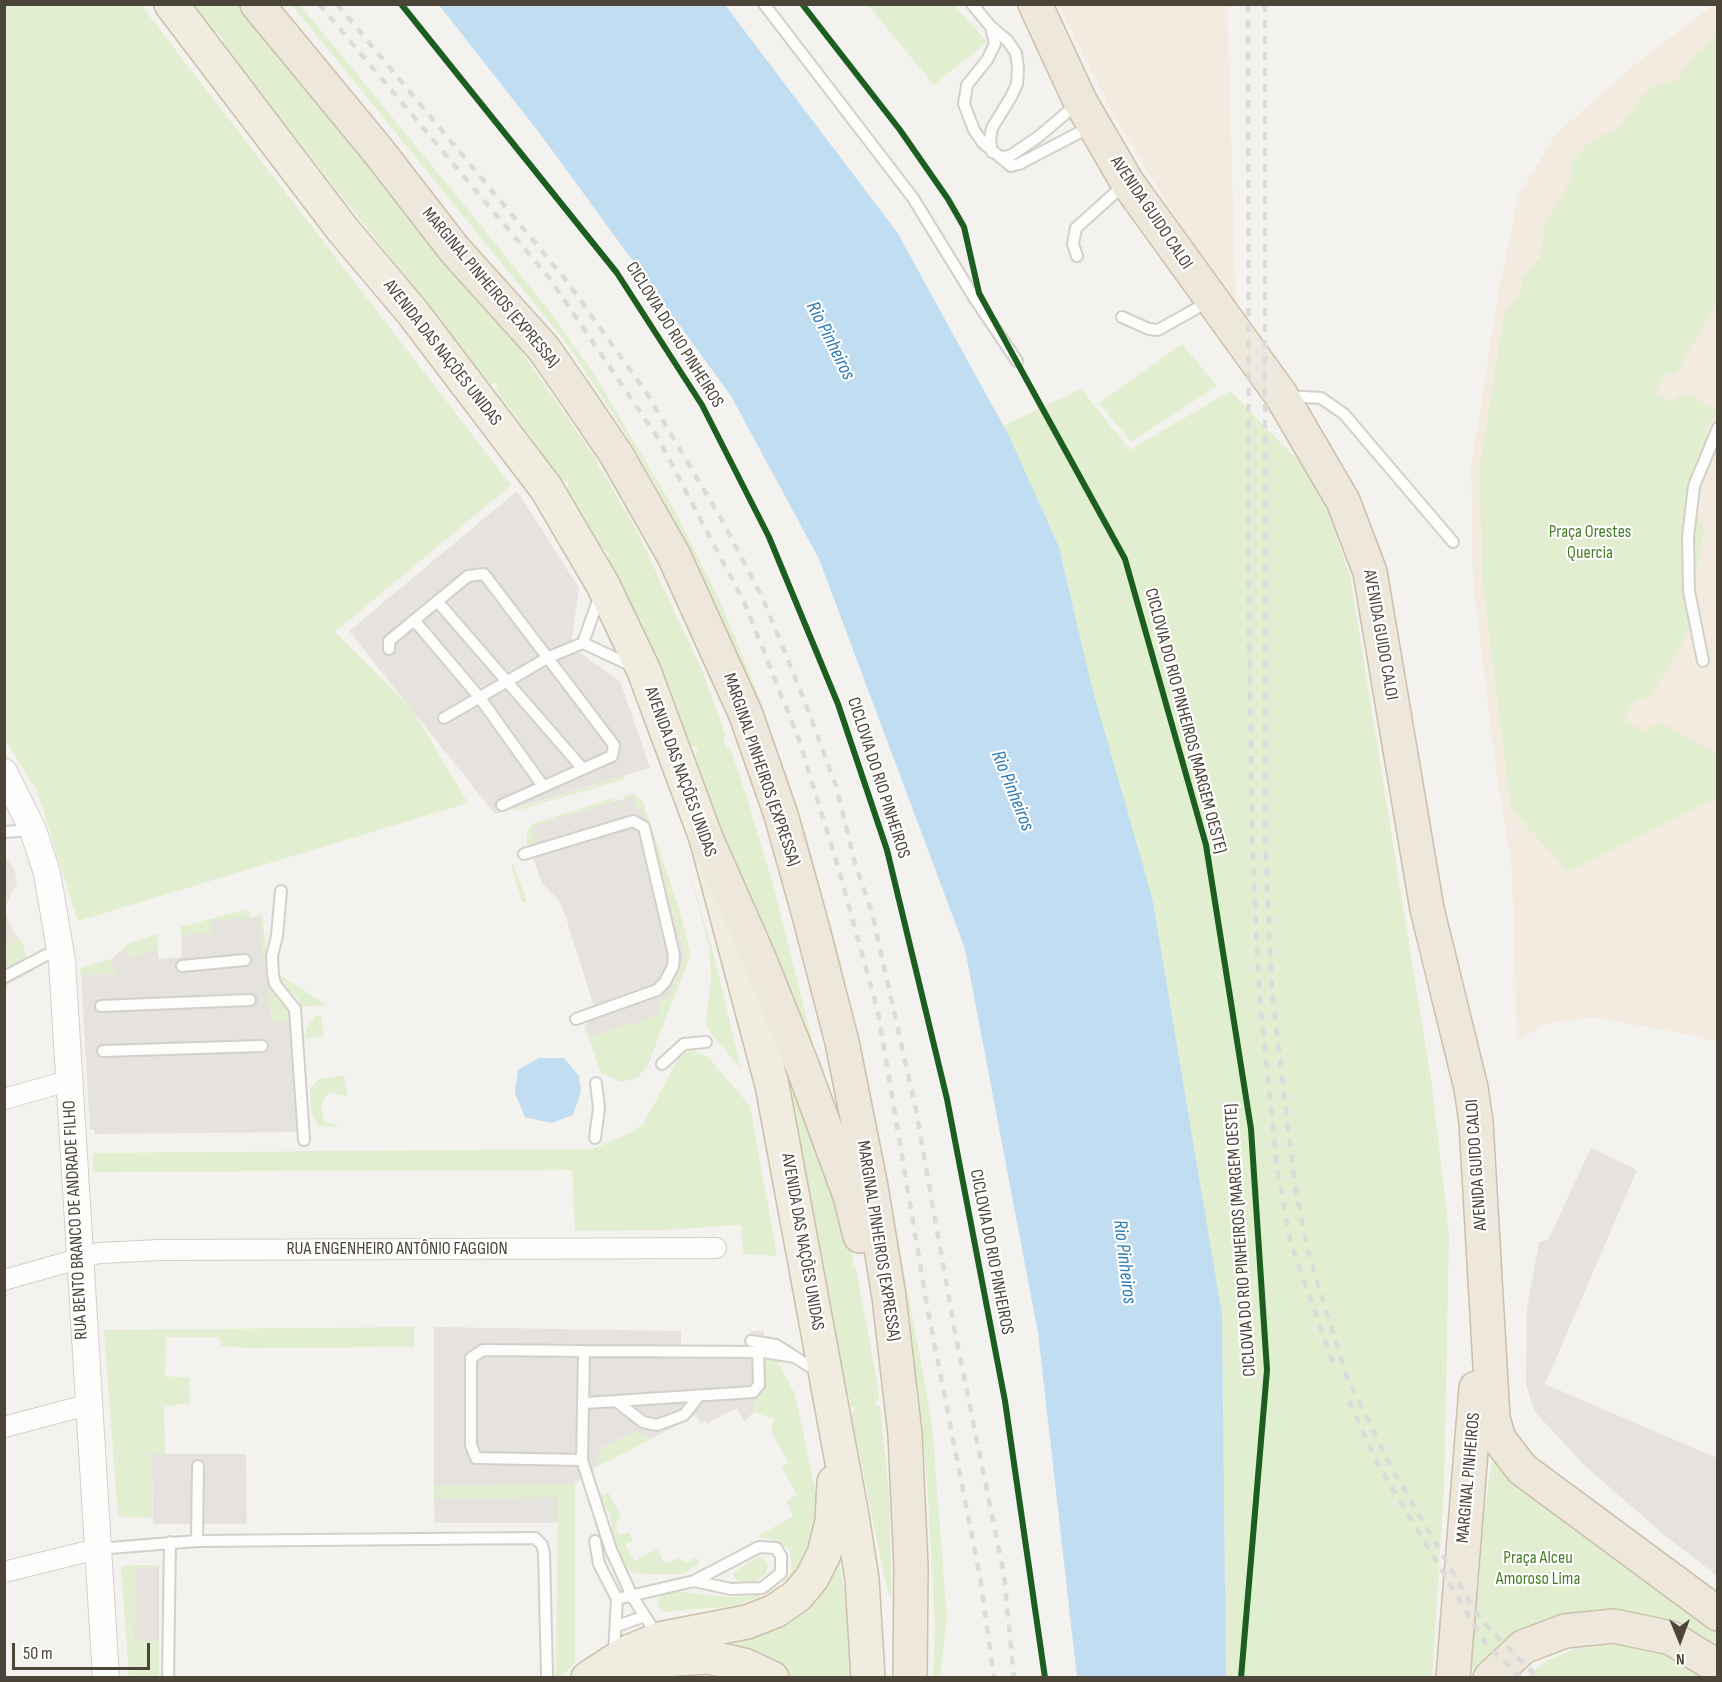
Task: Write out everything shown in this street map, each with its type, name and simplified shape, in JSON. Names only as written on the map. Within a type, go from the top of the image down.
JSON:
[{"type":"highway","name":"AVENIDA DAS NAÇÕES UNIDAS","points":[[171,4],[343,230],[420,322],[546,488],[603,585],[644,671],[706,838],[774,1094],[826,1377],[838,1426],[862,1579],[868,1677]]},
{"type":"highway","name":"MARGINAL PINHEIROS (EXPRESSA)","points":[[257,4],[379,152],[454,249],[544,349],[616,454],[674,556],[719,651],[746,715],[781,815],[842,1042],[873,1198],[905,1434],[911,1567],[910,1677]]},
{"type":"highway","name":"AVENIDA GUIDO CALOI","points":[[1035,4],[1087,113],[1127,182],[1210,301],[1281,395],[1343,501],[1370,572],[1425,899],[1471,1088],[1476,1122],[1485,1279]]},
{"type":"highway","points":[[706,838],[764,969],[850,1196],[905,1434]]},
{"type":"highway","points":[[1485,1279],[1492,1418],[1498,1439],[1521,1469],[1718,1614]]},
{"type":"highway","name":"MARGINAL PINHEIROS","points":[[1453,1677],[1485,1279]]},
{"type":"highway","points":[[609,1672],[652,1627],[747,1622],[775,1611],[797,1596],[812,1578],[820,1562],[832,1522],[838,1426]]},
{"type":"highway","points":[[1490,1677],[1523,1647],[1565,1631],[1614,1626],[1671,1638],[1718,1667]]},
{"type":"highway","points":[[609,1672],[676,1659],[708,1657],[744,1665],[772,1677]]},
{"type":"street","name":"RUA BENTO BRANCO DE ANDRADE FILHO","points":[[4,772],[33,830],[47,873],[60,948],[87,1405],[106,1677]]},
{"type":"street","points":[[4,1099],[68,1081]]},
{"type":"street","name":"RUA ENGENHEIRO ANTÔNIO FAGGION","points":[[4,1280],[99,1253],[159,1250],[717,1248]]},
{"type":"street","points":[[4,1427],[87,1405]]},
{"type":"street","points":[[4,1572],[97,1549]]},
{"type":"lane","points":[[764,4],[914,198],[975,299],[1017,361]]},
{"type":"lane","points":[[972,4],[991,27],[1007,40],[1016,54],[1018,68],[1017,84],[992,128],[990,139],[992,152]]},
{"type":"lane","points":[[991,27],[994,49],[967,86],[964,104],[974,130],[992,152],[1011,166],[1019,164],[1087,113]]},
{"type":"lane","points":[[1002,158],[1010,156],[1038,137],[1087,113]]},
{"type":"lane","points":[[1077,256],[1073,244],[1076,228],[1127,182]]},
{"type":"lane","points":[[1122,317],[1149,329],[1158,330],[1210,301]]},
{"type":"lane","points":[[1281,395],[1321,398],[1344,414],[1453,542]]},
{"type":"lane","points":[[1703,661],[1689,591],[1688,537],[1694,486],[1718,428]]},
{"type":"lane","points":[[389,649],[389,641],[437,601],[472,574],[484,574],[614,745],[612,756],[502,805]]},
{"type":"lane","points":[[583,643],[603,585]]},
{"type":"lane","points":[[437,601],[583,769]]},
{"type":"lane","points":[[414,620],[480,698],[543,786]]},
{"type":"lane","points":[[444,718],[549,657],[583,643],[644,671]]},
{"type":"lane","points":[[524,854],[633,821],[644,827],[674,955],[672,966],[666,982],[657,990],[576,1019]]},
{"type":"lane","points":[[4,832],[33,830]]},
{"type":"lane","points":[[281,891],[278,936],[272,956],[273,975],[275,984],[295,1009],[304,1140]]},
{"type":"lane","points":[[4,977],[60,948]]},
{"type":"lane","points":[[182,966],[245,960]]},
{"type":"lane","points":[[101,1006],[250,1000]]},
{"type":"lane","points":[[662,1065],[684,1044],[706,1042]]},
{"type":"lane","points":[[103,1051],[262,1046]]},
{"type":"lane","points":[[595,1138],[599,1108],[596,1083]]},
{"type":"lane","points":[[751,1341],[776,1345],[826,1377]]},
{"type":"lane","points":[[582,1460],[476,1458],[471,1445],[471,1358],[483,1350],[758,1352],[795,1357]]},
{"type":"lane","points":[[584,1351],[585,1403],[582,1460],[610,1550],[632,1596],[652,1627]]},
{"type":"lane","points":[[585,1403],[757,1390],[758,1352]]},
{"type":"lane","points":[[616,1401],[643,1422],[657,1425],[684,1415],[699,1396]]},
{"type":"lane","points":[[197,1541],[198,1466]]},
{"type":"lane","points":[[97,1549],[197,1541],[535,1538],[542,1545],[544,1553],[548,1675]]},
{"type":"lane","points":[[595,1541],[599,1564],[617,1599],[617,1626],[609,1672]]},
{"type":"lane","points":[[168,1677],[170,1542]]},
{"type":"lane","points":[[617,1599],[694,1581],[759,1547],[776,1548],[781,1556],[781,1573],[762,1588],[731,1589],[694,1581]]},
{"type":"lane","points":[[617,1626],[652,1627]]},
{"type":"shaded area","points":[[1059,5],[1227,5],[1237,332],[1176,217],[1114,116]]},
{"type":"shaded area","name":"Praça Orestes Quercia","points":[[1713,5],[1717,5],[1717,1043],[1701,1037],[1592,1017],[1545,1024],[1517,1041],[1512,871],[1494,756],[1473,580],[1471,467],[1500,284],[1518,197],[1555,135],[1628,70]]},
{"type":"shaded area","points":[[517,491],[579,588],[572,638],[580,653],[620,681],[650,768],[495,814],[349,631]]},
{"type":"shaded area","points":[[633,796],[637,808],[642,807],[685,955],[668,998],[658,1003],[660,1015],[590,1037],[587,1025],[593,1004],[567,921],[560,901],[542,883],[529,845],[535,843],[532,829],[541,824]]},
{"type":"shaded area","points":[[5,857],[14,868],[17,883],[5,907]]},
{"type":"shaded area","points":[[4,912],[34,970],[5,987],[4,987]]},
{"type":"shaded area","points":[[259,917],[272,1021],[293,1021],[299,1132],[95,1134],[94,1129],[90,1130],[81,975],[116,974],[111,959],[122,950],[130,957],[158,950],[159,959],[182,957],[181,935],[211,933],[211,921]]},
{"type":"shaded area","points":[[1591,1148],[1637,1170],[1545,1384],[1717,1458],[1717,1576],[1662,1533],[1584,1465],[1535,1412],[1526,1385],[1527,1307],[1539,1242],[1548,1240]]},
{"type":"shaded area","points":[[434,1327],[681,1331],[681,1346],[696,1347],[750,1347],[751,1331],[764,1331],[763,1376],[754,1401],[754,1412],[744,1421],[737,1408],[706,1424],[705,1421],[701,1423],[696,1415],[651,1439],[636,1431],[602,1448],[595,1468],[575,1484],[434,1486]]},
{"type":"shaded area","points":[[152,1454],[246,1454],[247,1524],[153,1524]]},
{"type":"shaded area","points":[[558,1497],[558,1523],[435,1523],[434,1498]]},
{"type":"shaded area","points":[[159,1567],[159,1641],[134,1641],[135,1568]]},
{"type":"green space","points":[[5,4],[141,5],[511,485],[335,632],[412,709],[468,803],[78,921],[37,791],[5,739]]},
{"type":"green space","points":[[191,5],[241,5],[505,328],[594,456],[599,465],[596,467],[601,469],[636,529],[702,671],[726,736],[723,737],[726,749],[730,748],[773,884],[820,1071],[761,939],[694,754],[698,753],[696,746],[691,747],[656,661],[606,557],[609,556],[605,549],[603,550],[566,487],[570,485],[567,481],[564,482],[495,389],[498,386],[495,382],[491,385],[221,43],[224,40],[217,31],[214,33]]},
{"type":"green space","points":[[292,5],[300,5],[470,212],[548,309],[594,374],[676,513],[722,606],[760,699],[804,828],[840,959],[880,1146],[924,1378],[932,1425],[947,1617],[940,1677],[933,1677],[935,1623],[927,1481],[912,1343],[901,1280],[761,717],[700,570],[656,486],[619,423],[568,345]]},
{"type":"green space","points":[[868,5],[954,5],[987,42],[934,85]]},
{"type":"green space","name":"Praça Orestes Quercia","points":[[1717,33],[1717,301],[1676,374],[1665,375],[1655,394],[1670,402],[1685,392],[1717,411],[1717,415],[1705,429],[1715,447],[1687,487],[1704,530],[1693,590],[1696,618],[1651,697],[1635,700],[1624,719],[1644,732],[1659,722],[1717,754],[1717,798],[1568,871],[1511,809],[1482,578],[1480,467],[1504,314],[1522,289],[1522,278],[1540,258],[1545,225],[1572,178],[1572,162],[1586,145],[1605,134],[1616,131],[1649,88],[1677,80],[1695,53],[1706,47]]},
{"type":"green space","points":[[1182,344],[1217,386],[1131,442],[1099,403]]},
{"type":"green space","points":[[1081,389],[1130,450],[1230,391],[1316,479],[1350,576],[1432,1086],[1449,1233],[1444,1489],[1432,1677],[1226,1677],[1222,1315],[1091,684],[1059,547],[1003,426]]},
{"type":"green space","points":[[624,776],[625,779],[515,811],[514,809]]},
{"type":"green space","points":[[634,794],[643,802],[679,909],[691,954],[647,1067],[637,1078],[621,1082],[601,1073],[584,1025],[587,1025],[590,1037],[668,998],[685,955],[642,807],[637,809],[633,796],[625,798],[624,795]]},
{"type":"green space","points":[[613,798],[613,802],[536,826],[535,843],[527,845],[527,831],[532,824]]},
{"type":"green space","points":[[685,855],[713,952],[741,1069],[713,1036],[706,1023],[711,978],[709,946]]},
{"type":"green space","points":[[513,864],[526,902],[522,903],[511,865]]},
{"type":"green space","points":[[248,909],[250,917],[262,915],[271,991],[288,1007],[293,1021],[272,1021],[259,918],[211,921],[211,933],[181,935],[180,927]]},
{"type":"green space","points":[[157,934],[158,950],[130,957],[122,950],[129,943]]},
{"type":"green space","points":[[20,938],[27,956],[5,968],[5,947]]},
{"type":"green space","points":[[111,959],[117,974],[81,975],[80,968]]},
{"type":"green space","points":[[280,975],[327,1005],[299,1007],[298,998],[279,980]]},
{"type":"green space","points":[[315,1016],[321,1016],[324,1036],[306,1039],[306,1029]]},
{"type":"green space","points":[[692,1050],[708,1057],[750,1106],[777,1256],[743,1254],[741,1226],[737,1225],[665,1230],[575,1231],[572,1170],[93,1172],[93,1153],[593,1149],[632,1132],[644,1123],[679,1057]]},
{"type":"green space","points":[[792,1073],[819,1141],[854,1263],[853,1268],[856,1268],[877,1383],[879,1400],[875,1400],[876,1406],[880,1406],[882,1424],[889,1497],[892,1599],[888,1593],[882,1565],[851,1413],[855,1412],[854,1407],[851,1407],[822,1273],[825,1272],[825,1268],[821,1268],[784,1075]]},
{"type":"green space","points":[[344,1075],[348,1096],[331,1093],[324,1098],[321,1108],[325,1122],[342,1127],[319,1126],[311,1113],[310,1089],[319,1079]]},
{"type":"green space","points":[[414,1327],[414,1347],[246,1348],[221,1346],[220,1337],[166,1337],[165,1376],[189,1378],[190,1403],[164,1407],[165,1454],[152,1455],[152,1518],[118,1517],[104,1330]]},
{"type":"green space","points":[[764,1357],[776,1358],[795,1394],[820,1513],[816,1534],[800,1569],[779,1589],[734,1606],[665,1612],[657,1605],[660,1593],[672,1591],[728,1597],[753,1596],[781,1585],[792,1571],[790,1551],[786,1547],[774,1540],[757,1537],[793,1516],[786,1501],[797,1495],[782,1467],[788,1462],[771,1432],[774,1419],[754,1412],[754,1401],[763,1376]]},
{"type":"green space","points":[[636,1431],[651,1439],[595,1468],[602,1448]]},
{"type":"green space","name":"Praça Alceu Amoroso Lima","points":[[1494,1448],[1717,1628],[1717,1651],[1622,1618],[1478,1673],[1468,1666],[1472,1590]]},
{"type":"green space","points":[[575,1484],[575,1663],[560,1677],[553,1677],[556,1672],[558,1498],[434,1498],[434,1486]]},
{"type":"green space","points":[[608,1492],[621,1517],[616,1523],[617,1531],[622,1535],[629,1532],[633,1541],[625,1545],[635,1561],[657,1549],[665,1563],[679,1558],[685,1563],[696,1557],[700,1563],[683,1574],[634,1573],[625,1568],[615,1544],[610,1515],[600,1497]]},
{"type":"green space","points":[[757,1557],[762,1557],[768,1565],[765,1575],[751,1583],[737,1581],[734,1575],[737,1570]]},
{"type":"green space","points":[[839,1561],[848,1613],[852,1677],[792,1677],[772,1665],[667,1647]]},
{"type":"green space","points":[[125,1565],[159,1565],[159,1567],[135,1568],[134,1641],[159,1641],[159,1677],[129,1677],[121,1568]]},
{"type":"green space","points":[[1617,1644],[1654,1648],[1690,1667],[1702,1677],[1525,1678],[1545,1662],[1574,1649]]},
{"type":"water","name":"Rio Pinheiros","points":[[439,5],[725,5],[897,232],[1009,436],[1059,547],[1091,684],[1152,897],[1222,1315],[1226,1677],[1077,1677],[1038,1333],[965,949],[819,559],[731,396],[541,135]]},
{"type":"water","points":[[539,1058],[564,1058],[579,1076],[581,1092],[573,1115],[551,1123],[525,1117],[515,1093],[518,1070]]},
{"type":"railway","points":[[319,4],[550,279],[658,438],[745,604],[799,740],[839,870],[878,1012],[927,1306],[980,1577],[994,1678]]},
{"type":"railway","points":[[337,4],[566,280],[646,392],[723,522],[763,599],[805,702],[836,786],[855,863],[872,913],[916,1110],[954,1327],[1004,1575],[1014,1678]]},
{"type":"railway","points":[[1248,4],[1249,629],[1252,834],[1259,990],[1277,1168],[1291,1244],[1335,1369]]},
{"type":"railway","points":[[1265,4],[1265,837],[1272,992],[1295,1186],[1308,1252],[1346,1375],[1390,1465],[1480,1619],[1538,1678]]},
{"type":"railway","points":[[1349,1401],[1376,1461],[1486,1644],[1521,1678]]},
{"type":"cycle path","name":"CICLOVIA DO RIO PINHEIROS","points":[[401,4],[617,273],[702,405],[769,537],[838,704],[887,850],[947,1099],[1005,1401],[1045,1678]]},
{"type":"cycle path","name":"CICLOVIA DO RIO PINHEIROS (MARGEM OESTE)","points":[[802,4],[900,130],[948,199],[964,227],[979,293],[1125,559],[1206,845],[1251,1129],[1267,1370],[1241,1678]]}]
